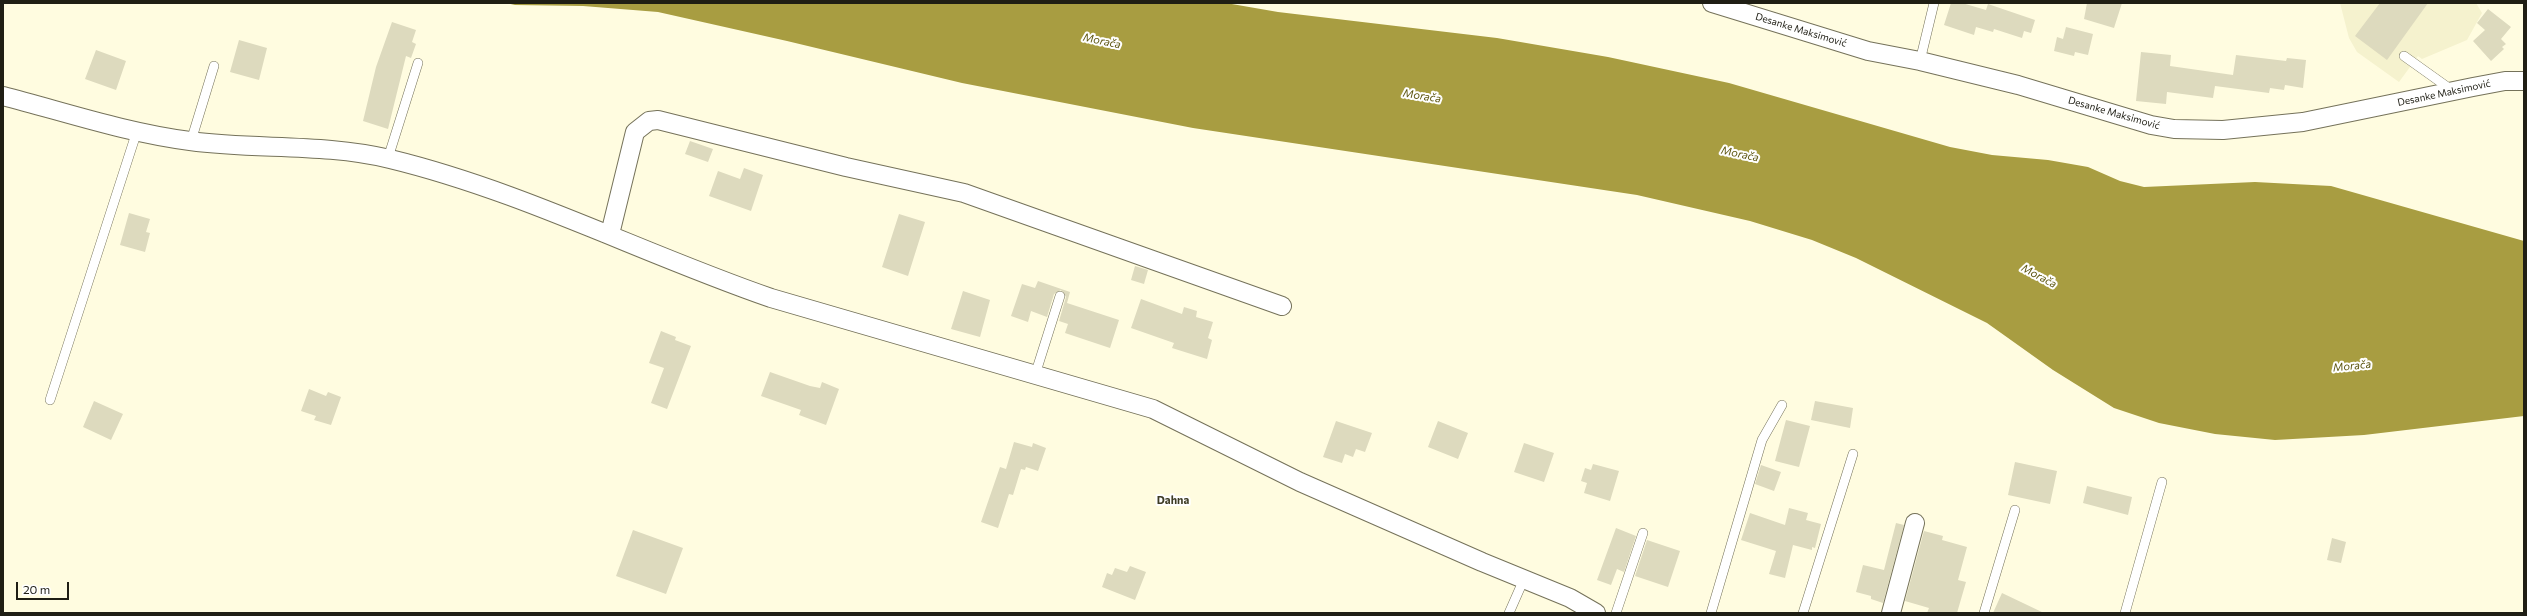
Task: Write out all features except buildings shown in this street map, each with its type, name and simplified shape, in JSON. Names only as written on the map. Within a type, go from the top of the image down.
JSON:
[{"type":"street","name":"Desanke Maksimović","points":[[1712,3],[1868,51],[1920,61],[2018,85],[2151,125],[2174,129],[2223,130],[2303,122],[2505,81],[2524,81]]},
{"type":"street","points":[[3,96],[136,131],[191,142],[318,148],[388,158],[530,203],[610,234],[726,283],[770,298],[1153,409],[1300,482],[1570,598],[1596,613]]},
{"type":"street","points":[[610,234],[635,132],[649,121],[658,120],[846,167],[964,193],[1282,306]]},
{"type":"street","points":[[1891,613],[1915,523]]},
{"type":"lane","points":[[1920,61],[1934,3]]},
{"type":"lane","points":[[2404,56],[2453,91]]},
{"type":"lane","points":[[388,158],[418,63]]},
{"type":"lane","points":[[191,142],[214,66]]},
{"type":"lane","points":[[50,400],[136,131]]},
{"type":"lane","points":[[1035,375],[1060,296]]},
{"type":"lane","points":[[1711,613],[1762,440],[1782,405]]},
{"type":"lane","points":[[1803,613],[1853,454]]},
{"type":"lane","points":[[2125,613],[2162,482]]},
{"type":"lane","points":[[1984,613],[2015,510]]},
{"type":"lane","points":[[1616,613],[1643,533]]},
{"type":"lane","points":[[1509,613],[1524,579]]},
{"type":"shaded area","points":[[2340,3],[2476,3],[2482,13],[2467,40],[2422,59],[2418,56],[2399,82],[2357,52],[2349,38]]},
{"type":"water","name":"Morača","points":[[506,3],[1226,3],[1278,12],[1497,38],[1608,57],[1729,83],[1950,147],[1992,155],[2048,160],[2088,167],[2120,181],[2144,187],[2255,182],[2331,186],[2524,241],[2524,416],[2364,435],[2275,440],[2215,434],[2159,423],[2114,408],[2053,370],[1987,323],[1856,258],[1812,240],[1750,221],[1637,195],[1193,128],[962,83],[658,12],[583,6],[515,5]]},
{"type":"district","name":"Dahna","points":[[1173,500]]}]
